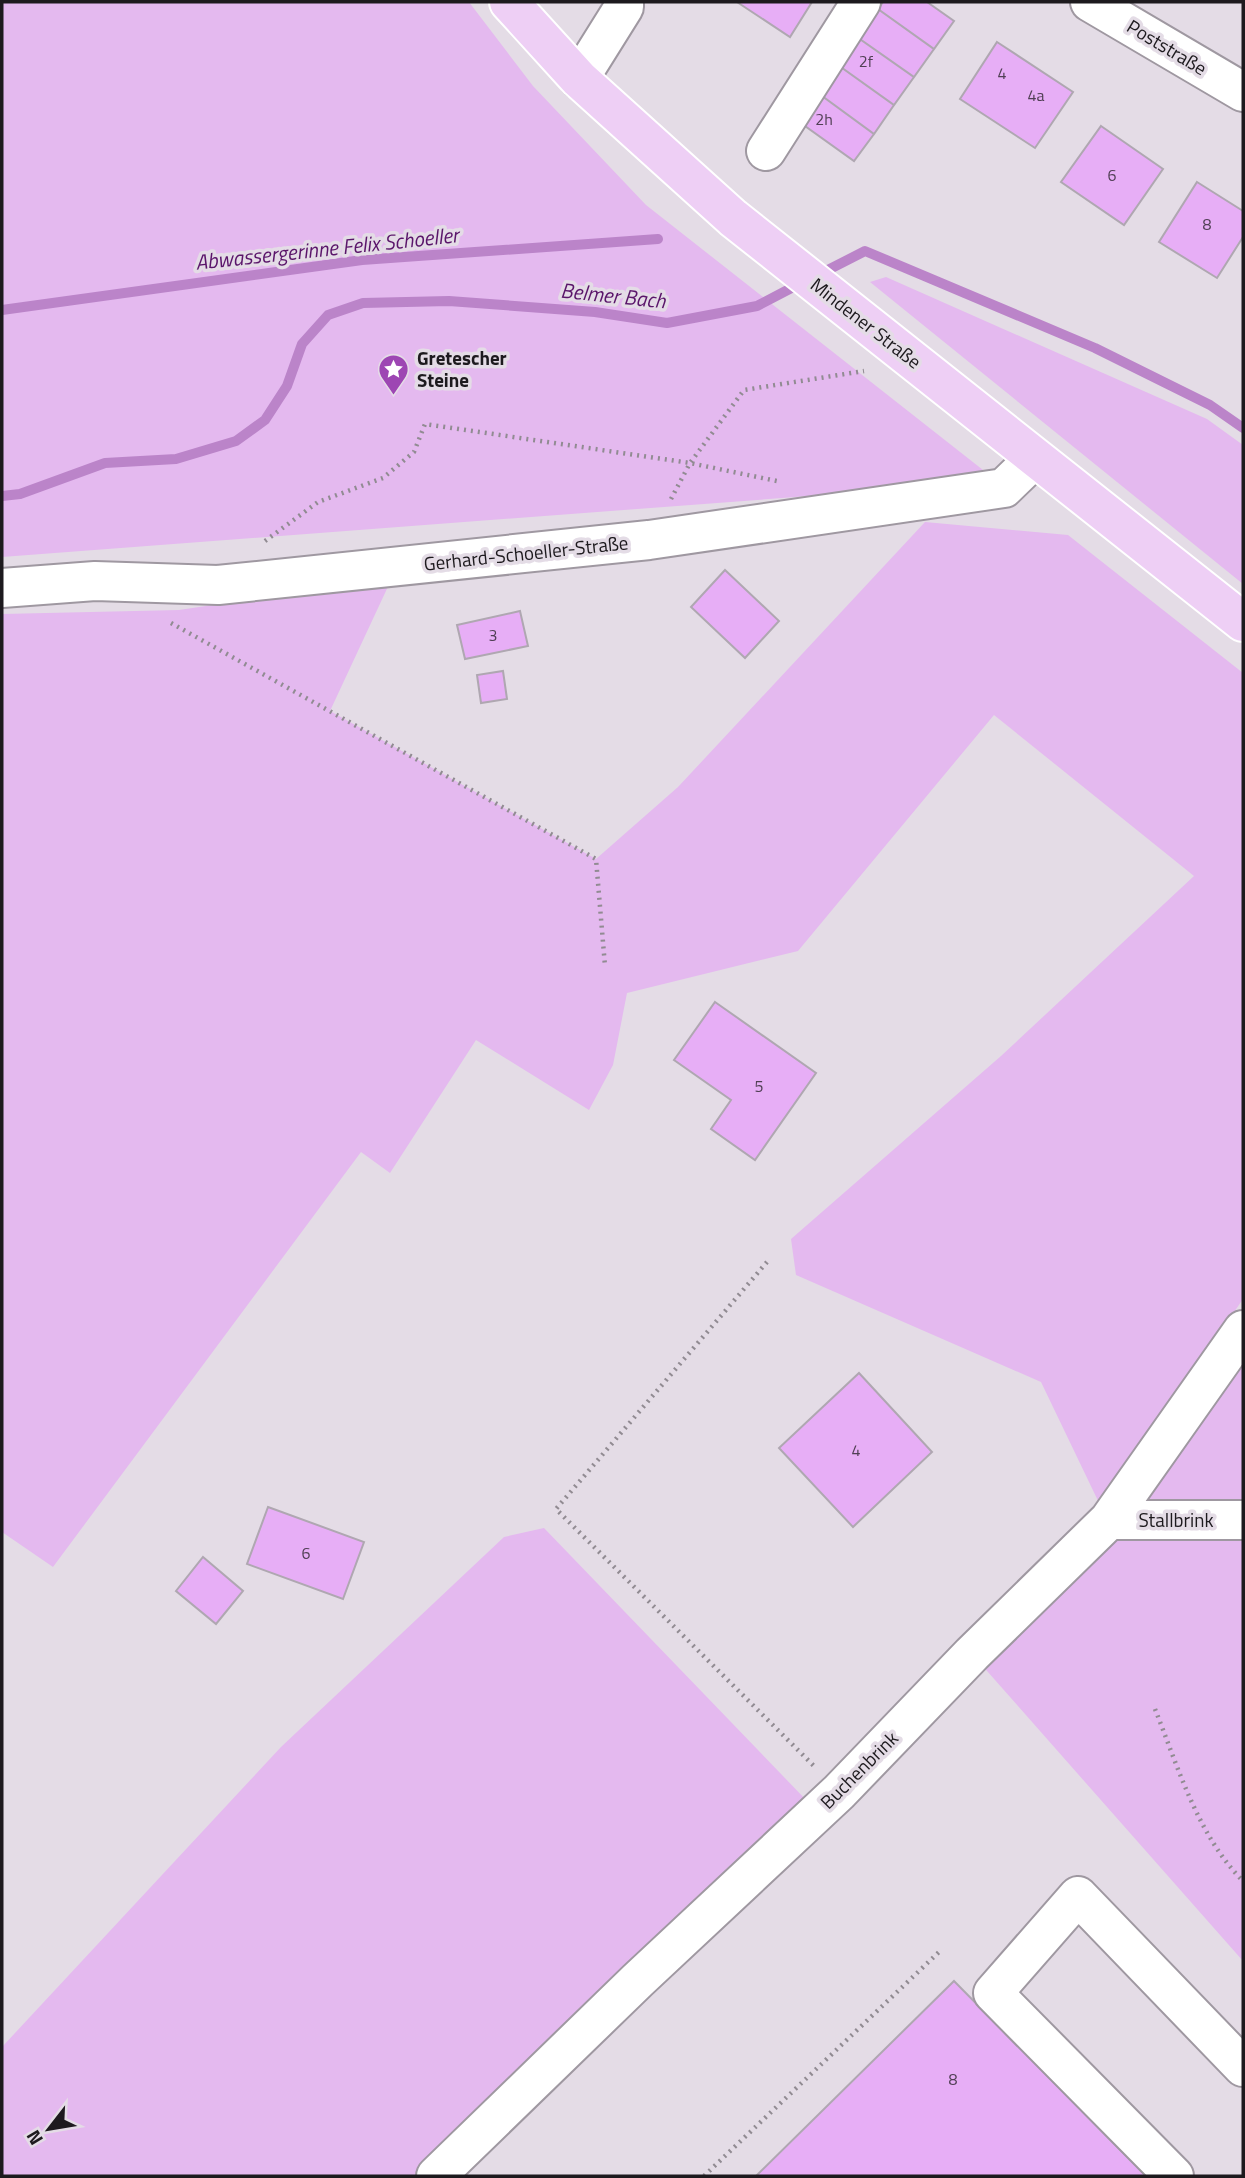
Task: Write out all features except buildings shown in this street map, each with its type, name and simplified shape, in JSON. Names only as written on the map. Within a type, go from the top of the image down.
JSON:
[{"type":"main road","name":"Mindener Straße","points":[[509,2],[579,79],[733,218],[1243,622]]},
{"type":"street","points":[[579,79],[624,7],[624,2]]},
{"type":"street","points":[[766,151],[861,2]]},
{"type":"street","name":"Poststraße","points":[[1090,2],[1243,92]]},
{"type":"street","name":"Gerhard-Schoeller-Straße","points":[[2,588],[95,580],[218,585],[649,540],[1004,488],[1035,458]]},
{"type":"street","name":"Buchenbrink","points":[[436,2176],[638,1980],[839,1792],[972,1654],[1109,1520],[1243,1330]]},
{"type":"street","name":"Stallbrink","points":[[1109,1520],[1243,1520]]},
{"type":"street","points":[[1174,2176],[993,1993],[1078,1896],[1243,2067]]},
{"type":"path","points":[[649,540],[690,463],[744,390],[916,363]]},
{"type":"path","points":[[263,542],[318,502],[383,478],[414,452],[425,424],[690,463],[786,482]]},
{"type":"path","points":[[166,620],[596,859],[605,967]]},
{"type":"path","points":[[767,1262],[556,1509],[839,1792]]},
{"type":"path","points":[[1155,1709],[1188,1793],[1212,1839],[1233,1871],[1243,1881]]},
{"type":"path","points":[[704,2176],[939,1952]]},
{"type":"shaded area","points":[[2,2],[469,2],[533,86],[646,205],[983,470],[968,484],[2,557]]},
{"type":"shaded area","points":[[886,277],[1207,419],[1243,445],[1243,584],[870,282]]},
{"type":"shaded area","points":[[925,522],[1068,535],[1243,673],[1243,1299],[1101,1507],[1041,1382],[796,1275],[791,1239],[1001,1056],[1194,876],[994,715],[798,951],[627,993],[613,1065],[589,1110],[476,1040],[390,1173],[361,1152],[53,1567],[2,1532],[2,614],[179,610],[392,578],[330,711],[596,859],[678,787]]},
{"type":"shaded area","points":[[1243,1330],[1243,1961],[972,1654]]},
{"type":"shaded area","points":[[544,1528],[809,1803],[420,2176],[2,2176],[2,2047],[281,1747],[504,1537]]},
{"type":"waterway","name":"Abwassergerinne Felix Schoeller","points":[[2,310],[362,260],[658,239]]},
{"type":"waterway","name":"Belmer Bach","points":[[816,276],[865,251],[1095,348],[1210,405],[1243,428]]},
{"type":"waterway","name":"Belmer Bach","points":[[2,496],[20,494],[105,463],[176,459],[236,441],[265,420],[287,386],[302,344],[328,315],[363,303],[449,301],[595,312],[667,323],[757,306],[801,283]]},
{"type":"place","name":"Gretescher Steine","points":[[394,396]]}]
